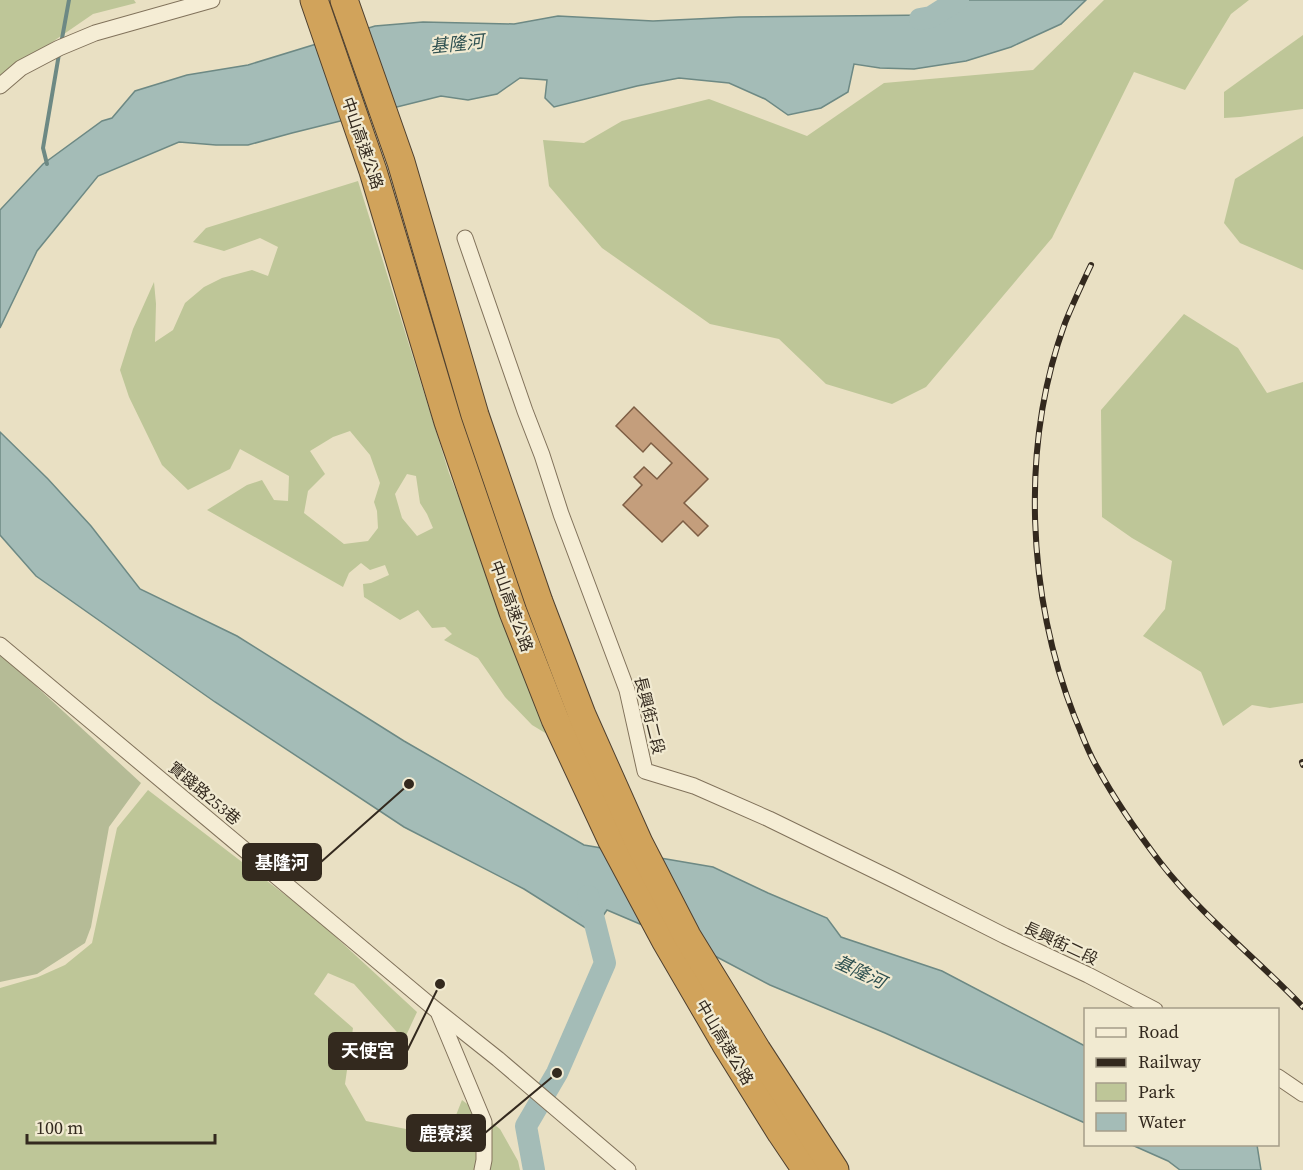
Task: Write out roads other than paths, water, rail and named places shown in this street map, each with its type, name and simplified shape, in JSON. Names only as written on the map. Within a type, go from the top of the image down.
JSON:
[{"type":"highway","name":"中山高速公路","points":[[314,0],[374,171],[448,422],[513,612],[555,719],[612,841],[665,940],[725,1043],[806,1170]]},
{"type":"highway","name":"中山高速公路","points":[[344,0],[401,162],[475,415],[539,602],[582,715],[639,843],[687,936],[835,1170]]},
{"type":"street","points":[[0,86],[21,68],[95,33],[212,0]]},
{"type":"street","name":"長興街二段","points":[[465,238],[561,514],[627,690],[645,771],[694,786],[769,819],[1151,1008]]},
{"type":"street","name":"實踐路253巷","points":[[0,645],[628,1170]]},
{"type":"street","points":[[438,1011],[484,1122],[482,1170]]},
{"type":"street","points":[[454,1049],[455,1041],[460,1036],[474,1039]]},
{"type":"street","points":[[1279,1078],[1303,1094]]},
{"type":"water","name":"基隆河","points":[[961,0],[1086,0],[1061,24],[1011,47],[966,61],[914,69],[880,68],[854,64],[848,92],[821,108],[788,115],[765,99],[729,83],[679,78],[554,107],[545,98],[547,80],[520,78],[497,94],[468,100],[441,96],[248,145],[179,142],[98,176],[37,251],[0,328],[0,210],[43,164],[102,121],[112,118],[135,91],[187,75],[248,65],[375,26],[423,22],[514,24],[558,16],[653,21],[739,17],[931,15]]},
{"type":"water","name":"基隆河","points":[[0,432],[91,526],[140,589],[237,636],[404,741],[584,845],[713,867],[827,918],[841,937],[942,971],[1084,1045],[1084,1123],[885,1033],[770,985],[715,956],[607,910],[592,932],[524,889],[404,827],[215,702],[36,576],[0,535]]},
{"type":"water","points":[[1134,1146],[1257,1146],[1261,1170],[1180,1170],[1168,1161]]},
{"type":"waterway","points":[[61,44],[69,0]]},
{"type":"waterway","name":"基隆河","points":[[920,19],[931,17],[958,0]]},
{"type":"waterway","points":[[47,164],[43,148],[59,54]]},
{"type":"waterway","points":[[534,1170],[526,1126],[557,1073],[605,963],[588,896]]},
{"type":"railway","points":[[1091,265],[1065,323],[1051,370],[1041,419],[1036,470],[1035,521],[1039,572],[1047,622],[1059,671],[1091,755],[1111,792],[1143,839],[1193,901],[1303,1007]]},
{"type":"place","name":"基隆河","points":[[409,784]]},
{"type":"place","name":"天使宮","points":[[440,984]]},
{"type":"place","name":"鹿寮溪","points":[[557,1073]]}]
